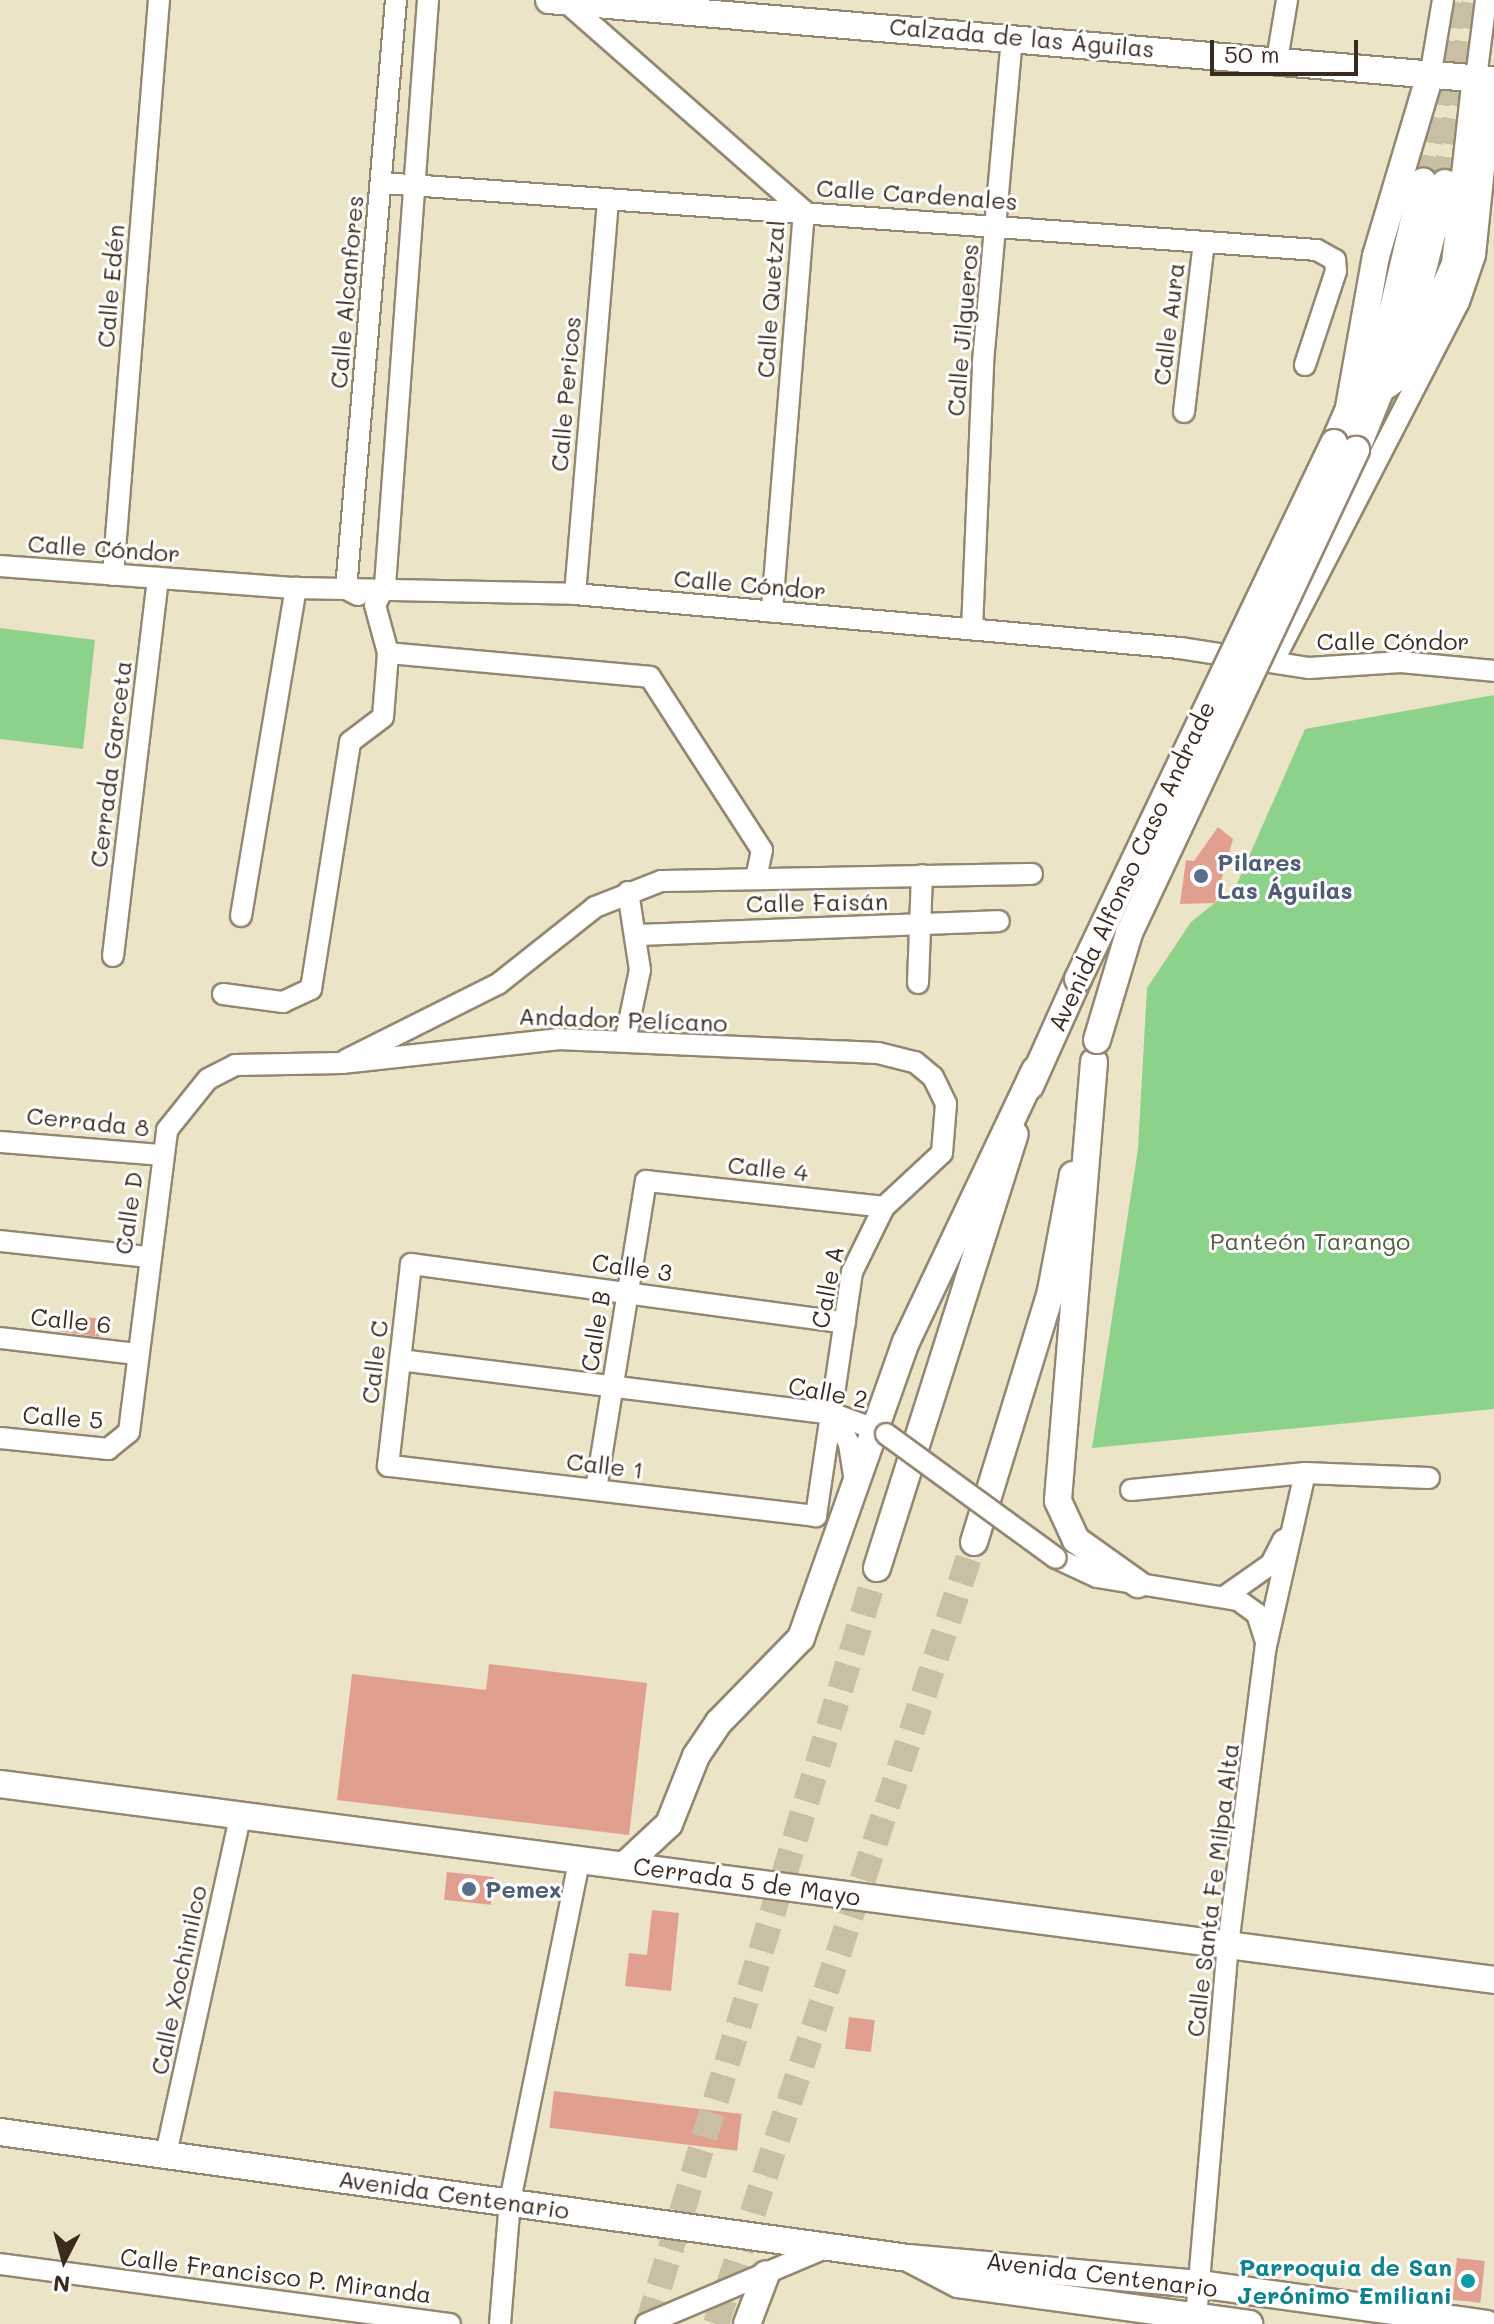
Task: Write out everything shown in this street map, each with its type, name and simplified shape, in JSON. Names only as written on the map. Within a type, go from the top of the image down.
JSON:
[{"type":"main road","name":"Calzada de las Águilas","points":[[557,1],[1431,71],[1487,79]]},
{"type":"main road","points":[[1348,413],[1376,256],[1431,71]]},
{"type":"main road","points":[[1387,385],[1407,370],[1455,264],[1487,79]]},
{"type":"main road","name":"Avenida Alfonso Caso Andrade","points":[[877,1568],[1035,1070],[1345,446],[1387,385],[1434,182],[1393,309],[1348,413],[1345,446],[1129,933],[1095,1051],[1051,1291],[974,1542]]},
{"type":"main road","points":[[1095,1051],[1058,1501],[1076,1540],[1138,1584]]},
{"type":"main road","points":[[625,1865],[669,1824],[696,1756],[719,1722],[801,1638],[855,1482],[881,1430],[906,1342],[1035,1070]]},
{"type":"main road","name":"Cerrada 5 de Mayo","points":[[0,1784],[1494,1980]]},
{"type":"main road","name":"Avenida Centenario","points":[[0,2132],[908,2258],[1199,2284],[1486,2324]]},
{"type":"main road","name":"Avenida Centenario","points":[[908,2258],[958,2284],[1249,2324]]},
{"type":"main road","points":[[747,2324],[766,2274]]},
{"type":"street","name":"Calle Edén","points":[[113,575],[159,0]]},
{"type":"street","name":"Calle Alcanfores","points":[[346,589],[396,0]]},
{"type":"street","points":[[223,994],[283,1002],[311,989],[350,742],[381,722],[388,653],[380,595],[428,0]]},
{"type":"street","points":[[1277,60],[1287,0]]},
{"type":"street","points":[[1431,71],[1443,0]]},
{"type":"street","points":[[1273,662],[1484,255],[1486,0]]},
{"type":"street","name":"Calle Quetzal","points":[[557,1],[804,211],[772,612]]},
{"type":"street","name":"Calle Jilgueros","points":[[972,629],[983,362],[1012,36]]},
{"type":"street","name":"Calle Cardenales","points":[[382,183],[1317,250],[1335,260],[1305,365]]},
{"type":"street","name":"Calle Pericos","points":[[575,594],[608,199]]},
{"type":"street","name":"Calle Aura","points":[[1184,412],[1204,243]]},
{"type":"street","name":"Calle Cóndor","points":[[0,566],[346,589],[380,595],[575,594],[972,629],[1273,662],[1463,664],[1494,671]]},
{"type":"street","name":"Cerrada Garceta","points":[[113,956],[158,578]]},
{"type":"street","points":[[241,916],[296,588]]},
{"type":"street","points":[[388,653],[574,673],[650,677],[762,850],[756,878]]},
{"type":"street","points":[[342,1063],[498,984],[595,907],[661,881],[1032,874]]},
{"type":"street","points":[[918,983],[923,926],[922,875]]},
{"type":"street","points":[[625,1041],[640,970],[628,892]]},
{"type":"street","name":"Calle Faisán","points":[[636,935],[999,921]]},
{"type":"street","name":"Andador Pelícano","points":[[281,1060],[342,1063],[497,1041],[625,1041],[878,1053],[915,1062]]},
{"type":"street","name":"Calle D","points":[[121,1443],[129,1432],[162,1155],[182,1105],[208,1079],[235,1065],[281,1060]]},
{"type":"street","name":"Calle A","points":[[816,1516],[834,1414],[845,1323],[863,1238],[884,1207],[930,1169],[948,1128],[933,1077],[915,1062]]},
{"type":"street","name":"Cerrada 8","points":[[4,1140],[162,1155]]},
{"type":"street","name":"Calle 4","points":[[646,1181],[884,1207]]},
{"type":"street","name":"Calle B","points":[[596,1489],[646,1181]]},
{"type":"street","points":[[0,1241],[148,1257]]},
{"type":"street","name":"Calle 3","points":[[411,1264],[845,1323]]},
{"type":"street","name":"Calle C","points":[[388,1466],[411,1264]]},
{"type":"street","name":"Calle 6","points":[[0,1338],[137,1354]]},
{"type":"street","name":"Calle 2","points":[[400,1360],[613,1389],[834,1414],[881,1430],[1056,1558],[1081,1572],[1138,1584],[1227,1595],[1257,1614],[1266,1646]]},
{"type":"street","points":[[834,1414],[849,1444],[855,1482]]},
{"type":"street","name":"Calle 5","points":[[0,1438],[108,1449],[121,1443]]},
{"type":"street","name":"Calle 1","points":[[388,1466],[816,1516]]},
{"type":"street","points":[[1131,1490],[1305,1473],[1429,1478]]},
{"type":"street","name":"Calle Santa Fe Milpa Alta","points":[[1196,2317],[1228,1945],[1266,1646],[1302,1500],[1305,1473]]},
{"type":"street","points":[[1227,1595],[1271,1564],[1302,1500]]},
{"type":"street","name":"Calle Xochimilco","points":[[166,2154],[240,1817]]},
{"type":"street","points":[[500,2324],[510,2201],[580,1858]]},
{"type":"street","points":[[646,2324],[830,2246]]},
{"type":"street","name":"Calle Francisco P. Miranda","points":[[0,2264],[450,2324]]},
{"type":"green space","points":[[0,628],[95,640],[83,749],[0,739]]},
{"type":"green space","name":"Panteón Tarango","points":[[1494,695],[1494,1409],[1092,1448],[1138,1149],[1147,988],[1191,922],[1236,886],[1305,729]]},
{"type":"building","points":[[1218,827],[1233,839],[1215,903],[1180,904],[1186,860],[1194,861]]},
{"type":"building","points":[[58,1313],[102,1319],[99,1337],[55,1331]]},
{"type":"building","points":[[489,1664],[647,1683],[629,1835],[337,1800],[352,1674],[486,1690]]},
{"type":"building","name":"Pemex","points":[[447,1872],[494,1877],[491,1905],[444,1900]]},
{"type":"building","points":[[652,1910],[679,1913],[671,1991],[625,1986],[629,1953],[647,1955]]},
{"type":"building","points":[[849,2017],[875,2020],[871,2052],[845,2049]]},
{"type":"building","points":[[554,2091],[742,2114],[737,2151],[549,2128]]},
{"type":"building","name":"Parroquia de San Jerónimo Emiliani","points":[[1457,2258],[1485,2261],[1480,2303],[1453,2300]]},
{"type":"tunnel","points":[[1423,181],[1454,0]]},
{"type":"tunnel","points":[[1445,183],[1475,0]]},
{"type":"tunnel","points":[[716,2324],[974,1542]]},
{"type":"tunnel","points":[[648,2324],[877,1568]]},
{"type":"place","name":"Pilares Las Águilas","points":[[1201,876]]},
{"type":"place","name":"Pemex","points":[[469,1889]]},
{"type":"place","name":"Parroquia de San Jerónimo Emiliani","points":[[1468,2281]]}]
